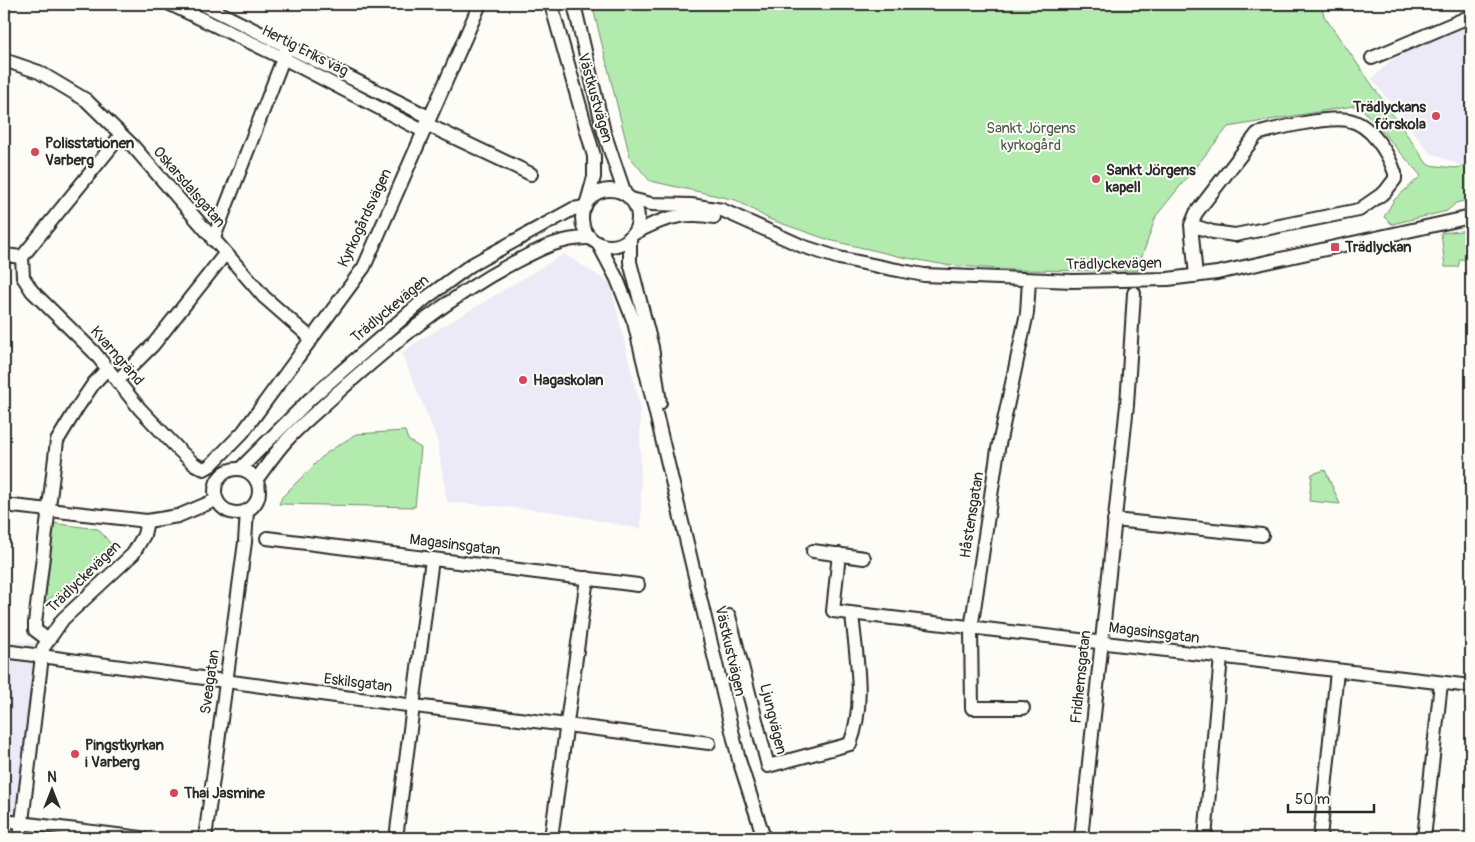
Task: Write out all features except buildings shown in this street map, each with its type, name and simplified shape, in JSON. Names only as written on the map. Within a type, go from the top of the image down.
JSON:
[{"type":"street","name":"Hertig Eriks väg","points":[[170,4],[531,174]]},
{"type":"street","name":"Hertig Eriks väg","points":[[202,4],[288,46],[426,124]]},
{"type":"street","name":"Kyrkogårdsvägen","points":[[204,469],[211,465],[243,432],[364,267],[480,4]]},
{"type":"street","name":"Västkustvägen","points":[[551,4],[594,156],[594,177],[586,204]]},
{"type":"street","name":"Västkustvägen","points":[[574,4],[604,132],[628,196]]},
{"type":"street","points":[[1372,58],[1471,16]]},
{"type":"street","points":[[213,240],[288,46]]},
{"type":"street","name":"Oskarsdalsgatan","points":[[4,60],[38,72],[74,91],[103,115],[264,297],[312,339]]},
{"type":"street","points":[[1191,225],[1213,232],[1235,234],[1359,210],[1385,192],[1395,179],[1395,174],[1378,142],[1364,127],[1348,120],[1331,120],[1270,130],[1257,134],[1196,213],[1191,225],[1196,276]]},
{"type":"street","points":[[4,255],[22,257],[121,135]]},
{"type":"street","points":[[607,190],[628,196],[638,216],[632,236],[615,245],[594,240],[583,223],[586,204],[596,194],[607,190]]},
{"type":"street","name":"Trädlyckevägen","points":[[628,196],[651,204],[691,205],[722,210],[758,228],[802,246],[839,258],[882,268],[924,275],[1029,280],[1124,281],[1218,273],[1471,217]]},
{"type":"street","name":"Trädlyckevägen","points":[[216,500],[214,490],[221,476],[230,470],[240,469],[310,398],[426,298],[492,252],[586,204]]},
{"type":"street","name":"Trädlyckevägen","points":[[632,236],[664,218],[685,214],[706,215],[758,228]]},
{"type":"street","name":"Västkustvägen","points":[[632,236],[630,262],[652,346],[670,470]]},
{"type":"street","name":"Trädlyckevägen","points":[[256,480],[292,435],[409,331],[436,310],[490,275],[534,252],[563,240],[594,240]]},
{"type":"street","name":"Västkustvägen","points":[[594,240],[618,279],[634,322],[739,760],[764,838]]},
{"type":"street","points":[[118,380],[152,345],[225,254]]},
{"type":"street","name":"Kvarngränd","points":[[22,257],[21,267],[26,283],[108,368],[140,409],[179,450],[194,464],[204,469]]},
{"type":"street","name":"Håstensgatan","points":[[1022,708],[972,708],[971,629],[998,449],[1027,313],[1029,280]]},
{"type":"street","name":"Fridhemsgatan","points":[[1081,838],[1127,406],[1134,293]]},
{"type":"street","points":[[47,639],[38,634],[35,623],[57,441],[77,408],[108,368]]},
{"type":"street","points":[[4,505],[147,521],[169,519],[216,500],[229,512],[246,512],[258,498],[259,486],[250,473],[240,469]]},
{"type":"street","name":"Sveagatan","points":[[205,838],[246,530],[246,512]]},
{"type":"street","points":[[1114,520],[1262,535]]},
{"type":"street","name":"Trädlyckevägen","points":[[20,838],[41,656],[47,639],[63,619],[128,560],[144,535],[147,521]]},
{"type":"street","name":"Magasinsgatan","points":[[268,538],[638,585]]},
{"type":"street","points":[[813,551],[864,558]]},
{"type":"street","name":"Magasinsgatan","points":[[840,554],[833,611],[971,629],[1471,686]]},
{"type":"street","points":[[396,838],[432,559]]},
{"type":"street","points":[[551,838],[587,578]]},
{"type":"street","name":"Ljungvägen","points":[[729,616],[768,766],[850,744],[857,726],[860,698],[852,614]]},
{"type":"street","name":"Eskilsgatan","points":[[4,651],[226,682],[709,743]]},
{"type":"street","points":[[1205,838],[1221,658]]},
{"type":"street","points":[[1320,838],[1337,671]]},
{"type":"street","points":[[1424,838],[1441,683]]},
{"type":"street","points":[[4,821],[141,838]]},
{"type":"shaded area","name":"Trädlyckans förskola","points":[[1471,23],[1471,166],[1464,167],[1429,152],[1372,79],[1390,61],[1411,46]]},
{"type":"shaded area","name":"Hagaskolan","points":[[564,254],[610,283],[640,406],[641,529],[549,511],[447,502],[437,439],[402,354],[412,345]]},
{"type":"shaded area","points":[[4,641],[56,644],[47,666],[26,838],[4,838]]},
{"type":"green space","name":"Sankt Jörgens kyrkogård","points":[[592,4],[1321,4],[1324,16],[1428,165],[1455,168],[1471,165],[1471,199],[1456,203],[1447,211],[1392,224],[1384,217],[1394,200],[1421,176],[1359,105],[1228,127],[1156,216],[1137,271],[1012,270],[946,265],[902,257],[829,240],[769,219],[736,200],[650,181],[630,157]]},
{"type":"green space","points":[[1471,230],[1471,260],[1460,259],[1458,267],[1445,267],[1441,233]]},
{"type":"green space","points":[[405,431],[408,440],[421,448],[415,507],[279,504],[282,497],[325,454],[356,434]]},
{"type":"green space","points":[[1325,470],[1340,504],[1309,501],[1312,474]]},
{"type":"green space","points":[[51,523],[98,529],[111,544],[109,556],[41,605]]},
{"type":"place","name":"Trädlyckans förskola","points":[[1436,116]]},
{"type":"place","name":"Polisstationen Varberg","points":[[35,152]]},
{"type":"place","name":"Sankt Jörgens kapell","points":[[1096,179]]},
{"type":"place","name":"Trädlyckan","points":[[1335,247]]},
{"type":"place","name":"Hagaskolan","points":[[523,380]]},
{"type":"place","name":"Pingstkyrkan i Varberg","points":[[75,754]]},
{"type":"place","name":"Thai Jasmine","points":[[174,793]]}]
